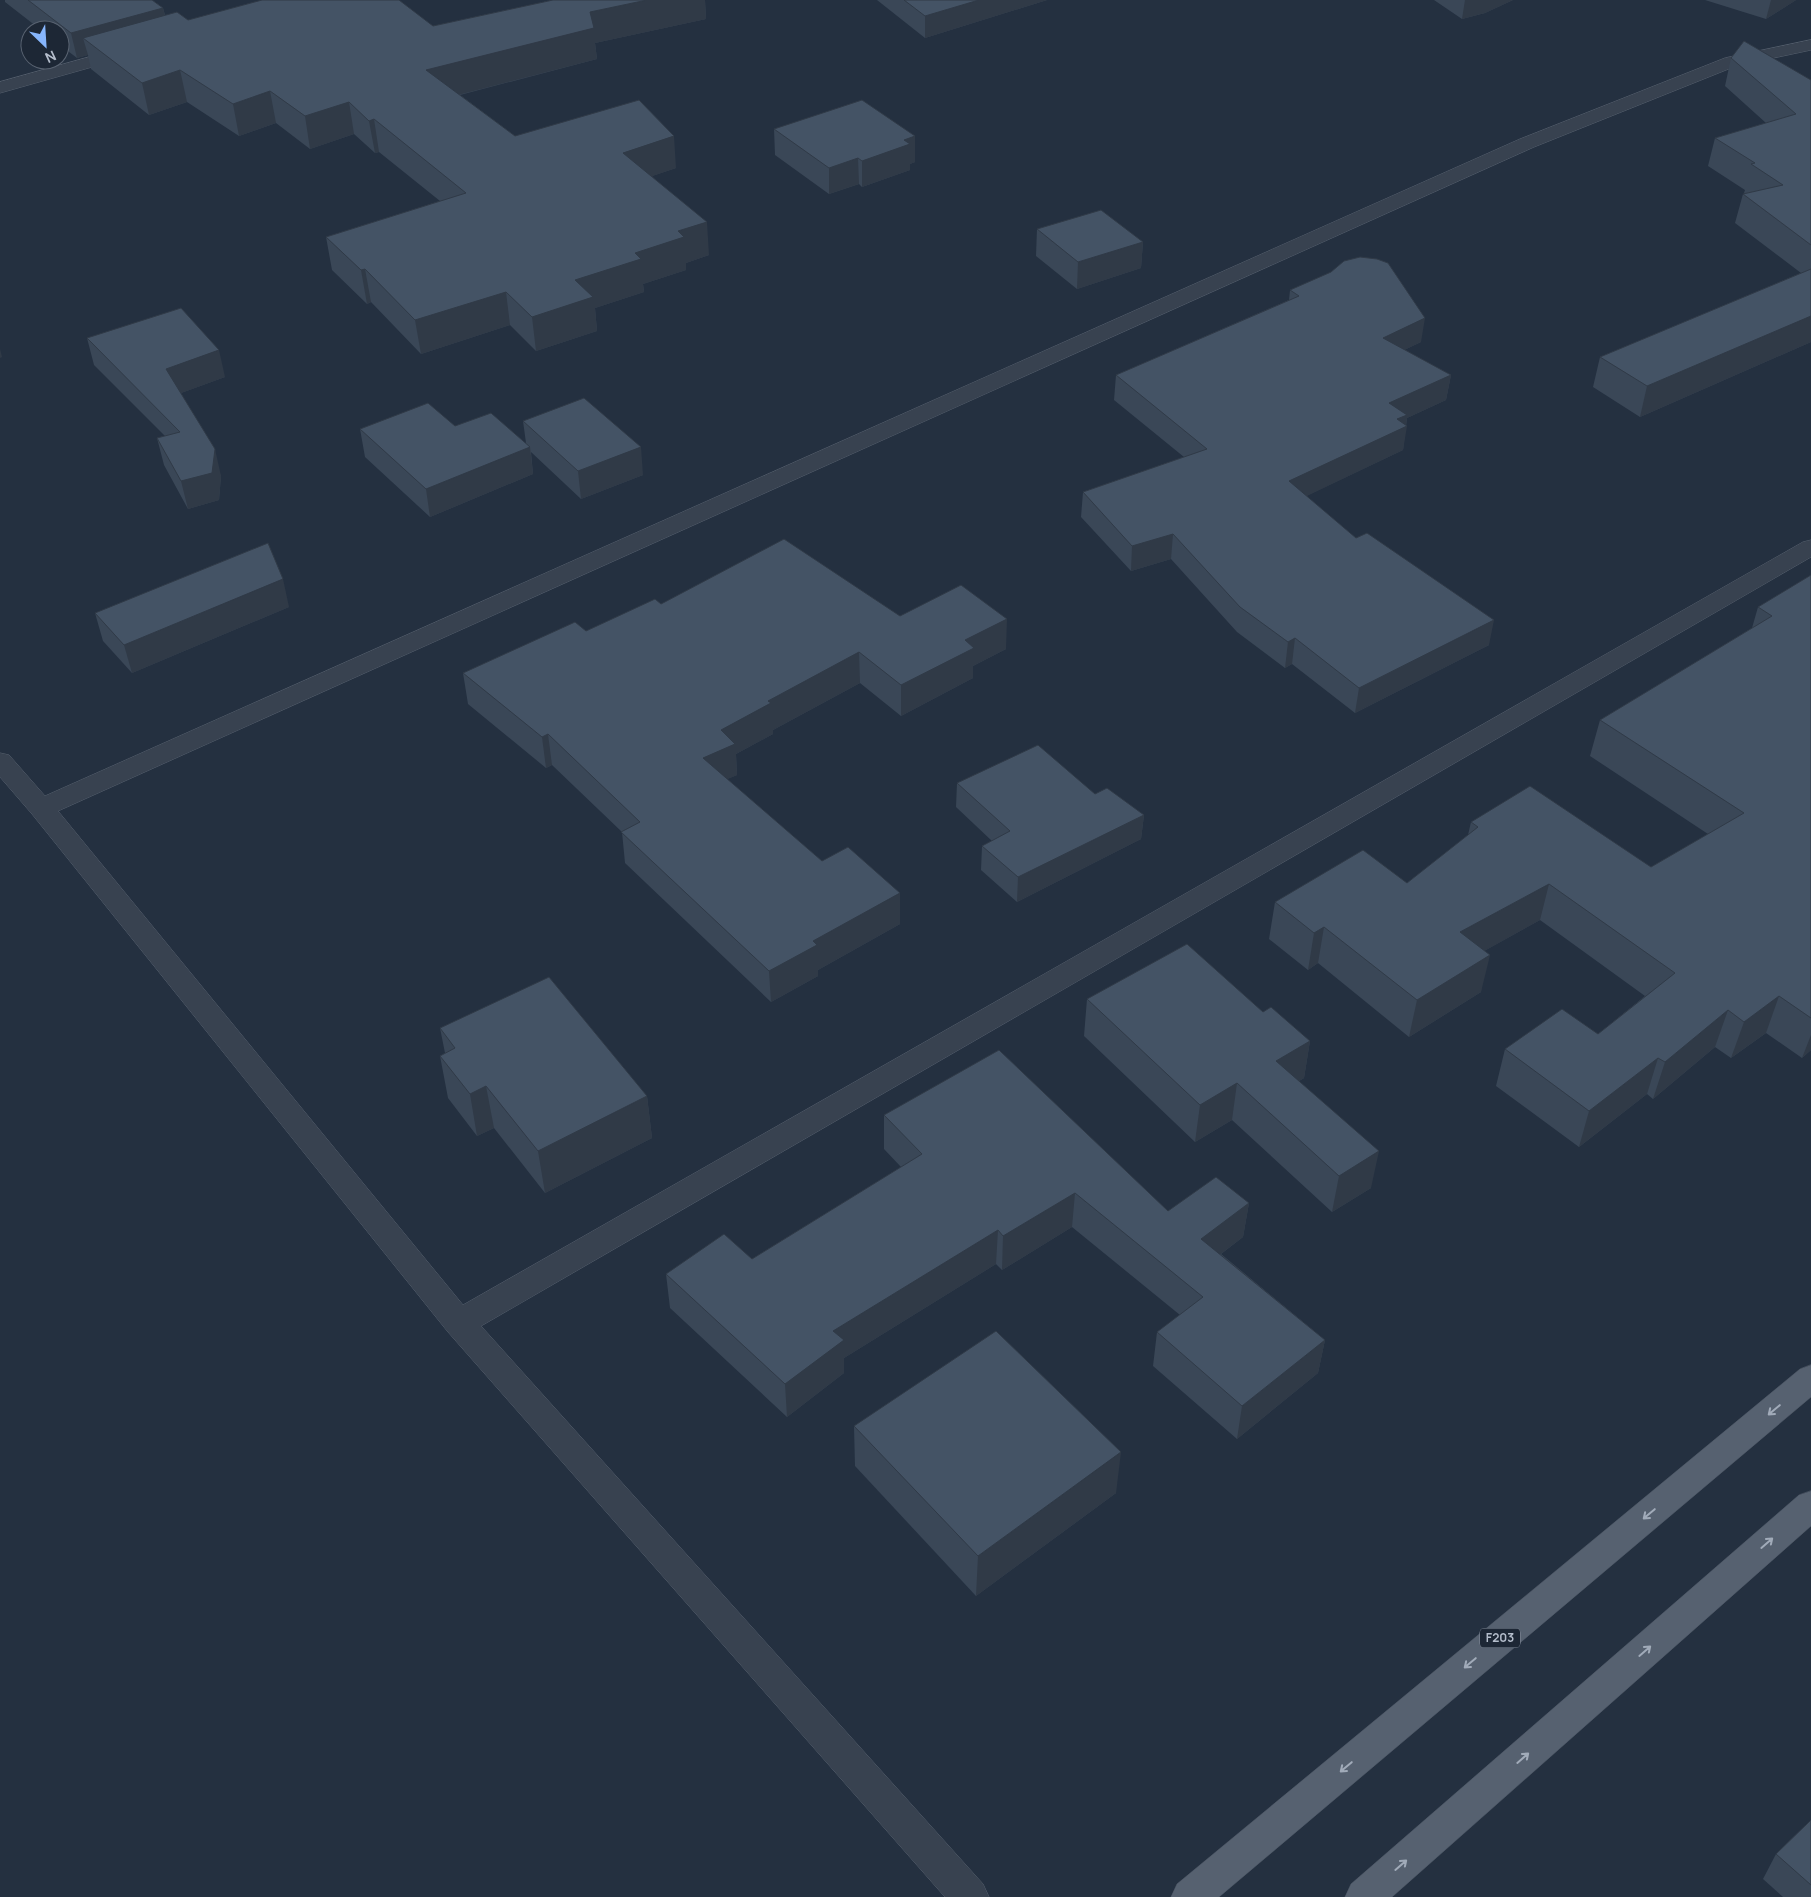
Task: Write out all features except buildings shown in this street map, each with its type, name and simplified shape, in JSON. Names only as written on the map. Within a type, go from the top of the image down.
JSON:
[{"type":"main road","name":"F203","points":[[1190,1897],[1811,1378]]},
{"type":"main road","points":[[1364,1897],[1811,1505]]},
{"type":"street","points":[[41,808],[1527,143],[1730,62],[1811,46]]},
{"type":"street","points":[[0,88],[140,48]]},
{"type":"street","points":[[459,1323],[1811,547]]},
{"type":"street","points":[[0,761],[41,808],[459,1323],[970,1897]]}]
